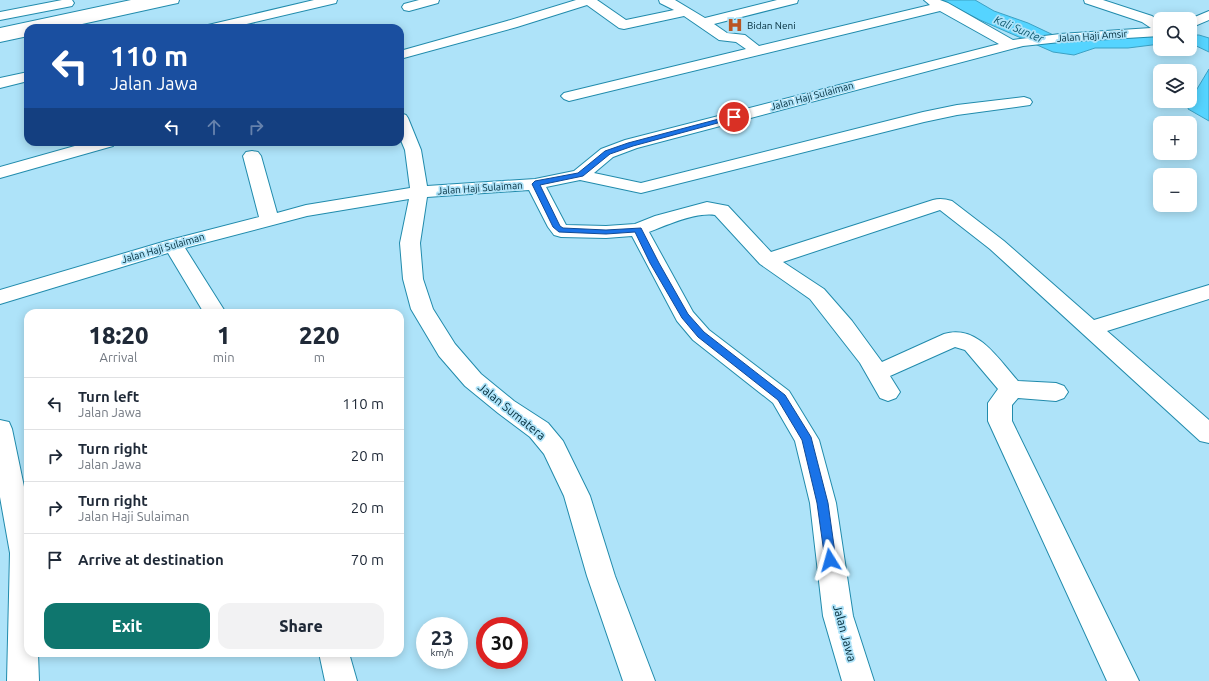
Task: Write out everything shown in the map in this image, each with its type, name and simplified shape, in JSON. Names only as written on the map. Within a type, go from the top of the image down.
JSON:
[{"type":"main road","points":[[0,16],[80,0]]},
{"type":"main road","points":[[37,24],[149,0]]},
{"type":"main road","points":[[63,24],[172,0]]},
{"type":"main road","points":[[228,24],[266,14],[332,0]]},
{"type":"main road","points":[[409,7],[433,0]]},
{"type":"main road","points":[[404,54],[512,24],[589,0],[624,25],[686,11]]},
{"type":"main road","points":[[665,0],[686,11],[724,37],[740,38],[757,51]]},
{"type":"main road","points":[[702,23],[792,0]]},
{"type":"main road","points":[[930,0],[1017,43]]},
{"type":"main road","points":[[1090,0],[1146,19],[1153,24]]},
{"type":"main road","points":[[569,96],[943,6]]},
{"type":"main road","points":[[266,14],[275,24]]},
{"type":"main road","points":[[1197,21],[1209,15]]},
{"type":"main road","points":[[0,32],[24,27]]},
{"type":"main road","name":"Jalan Haji Amsir","points":[[1017,43],[1153,31]]},
{"type":"main road","points":[[0,38],[24,33]]},
{"type":"main road","name":"Jalan Haji Sulaiman","points":[[0,297],[173,245],[269,219],[344,204],[419,192],[535,184],[580,175],[607,153],[631,144],[1017,43]]},
{"type":"main road","points":[[0,83],[24,77]]},
{"type":"main road","points":[[580,175],[641,188],[923,117],[957,110],[1024,102]]},
{"type":"main road","name":"Jalan Sumatera","points":[[404,128],[413,150],[419,192],[410,243],[413,279],[422,309],[448,350],[473,380],[506,407],[539,430],[554,448],[576,496],[601,576],[638,681]]},
{"type":"main road","points":[[0,174],[94,146]]},
{"type":"main road","points":[[252,156],[269,219]]},
{"type":"main road","points":[[535,184],[557,227],[561,231],[606,232],[638,230],[662,220],[708,208],[721,210],[767,260],[817,294],[844,326],[883,383],[952,339],[962,339],[973,345],[1012,389],[1056,392]]},
{"type":"main road","points":[[767,260],[942,204],[997,245],[1209,434]]},
{"type":"main road","name":"Jalan Jawa","points":[[638,230],[685,316],[701,335],[781,397],[807,440],[823,503],[838,616],[858,681]]},
{"type":"main road","points":[[173,245],[213,309]]},
{"type":"main road","points":[[1091,328],[1209,292]]},
{"type":"main road","points":[[1012,389],[1000,403],[1000,421],[1123,681]]},
{"type":"main road","points":[[1,434],[24,553],[23,681]]},
{"type":"main road","points":[[335,657],[341,681]]},
{"type":"water","name":"Kali Sunter","points":[[942,0],[975,0],[994,11],[1028,23],[1064,40],[1153,34],[1153,45],[1128,48],[1095,48],[1074,55],[1053,52],[980,20]]},
{"type":"water","points":[[1197,35],[1209,38],[1209,52],[1197,46]]},
{"type":"water","points":[[1209,69],[1209,121],[1188,109],[1197,108],[1197,89]]},
{"type":"place","name":"Bidan Neni","points":[[735,25]]},
{"type":"route","points":[[734,117],[631,144],[607,153],[580,175],[535,184],[557,227],[561,231],[606,232],[638,230],[685,316],[701,335],[730,359],[781,397],[807,440],[823,503],[830,560]]}]
